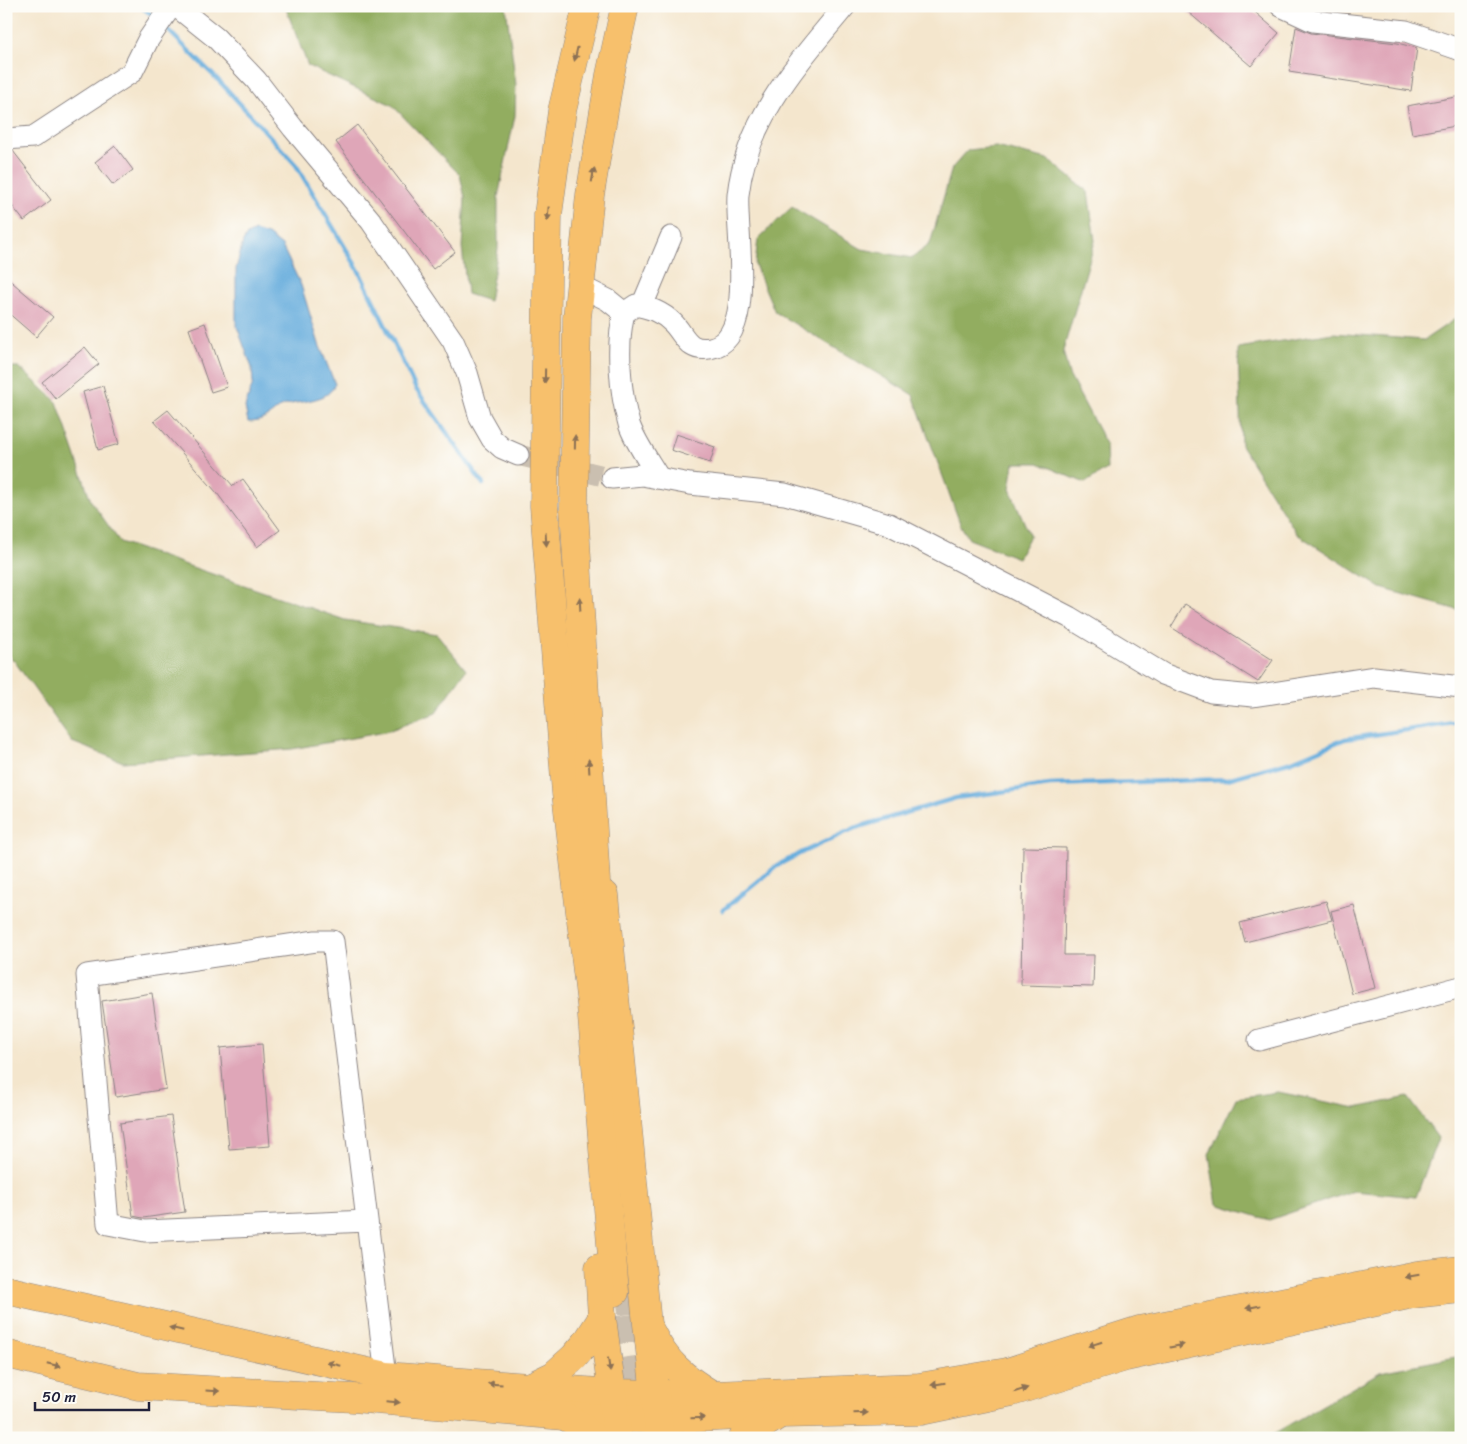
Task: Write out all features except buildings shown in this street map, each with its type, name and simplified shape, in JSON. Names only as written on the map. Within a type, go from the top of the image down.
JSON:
[{"type":"main road","points":[[587,6],[562,111],[548,215],[544,506],[603,1018],[622,1289]]},
{"type":"main road","points":[[615,1416],[602,1318],[595,1192],[565,874],[578,793],[574,508],[577,318],[590,195],[610,75],[625,6]]},
{"type":"main road","points":[[578,793],[607,910],[646,1324],[658,1418]]},
{"type":"main road","points":[[658,1418],[713,1395],[919,1387],[1007,1372],[1138,1330],[1417,1275],[1461,1270]]},
{"type":"main road","points":[[6,1354],[138,1386],[354,1398],[564,1416],[658,1418],[921,1411],[1012,1392],[1126,1357],[1413,1294],[1461,1289]]},
{"type":"main road","points":[[12,1291],[386,1376],[529,1387],[615,1416]]},
{"type":"main road","points":[[529,1387],[554,1375],[574,1357],[586,1343],[602,1318]]},
{"type":"main road","points":[[646,1324],[662,1353],[679,1372],[713,1395]]},
{"type":"main road","points":[[744,1438],[780,1414]]},
{"type":"main road","points":[[564,1416],[584,1428],[594,1438]]},
{"type":"street","points":[[580,286],[633,310],[663,315],[674,324],[683,338],[696,349],[712,348],[724,341],[735,327],[742,286],[737,206],[740,179],[754,133],[788,76],[845,6]]},
{"type":"street","points":[[1281,6],[1312,22],[1406,31],[1461,50]]},
{"type":"street","points":[[6,139],[33,137],[132,72],[148,40],[172,8],[216,38],[256,80],[293,128],[372,221],[453,342],[467,373],[480,418],[492,439],[502,448],[518,455]]},
{"type":"street","points":[[659,478],[630,425],[625,405],[619,349],[620,330],[633,310],[671,237]]},
{"type":"street","points":[[612,478],[642,475],[690,484],[785,494],[889,524],[1069,617],[1163,674],[1211,692],[1253,696],[1374,677],[1461,687]]},
{"type":"street","points":[[367,1221],[146,1231],[108,1224],[88,976],[316,941],[333,941],[386,1376]]},
{"type":"street","points":[[1259,1040],[1461,987]]},
{"type":"green space","points":[[285,6],[506,6],[516,85],[515,116],[498,197],[498,249],[489,301],[467,294],[462,247],[465,198],[460,175],[392,105],[308,66]]},
{"type":"green space","points":[[996,147],[1048,159],[1088,192],[1095,241],[1063,351],[1069,375],[1106,444],[1107,469],[1085,483],[1038,463],[1014,463],[1010,489],[1030,536],[1018,558],[969,539],[961,526],[913,395],[775,312],[755,265],[758,239],[792,207],[862,249],[912,258],[930,244],[952,168],[968,150]]},
{"type":"green space","points":[[1461,315],[1461,611],[1381,588],[1297,534],[1241,445],[1238,348],[1333,333],[1424,340]]},
{"type":"green space","points":[[6,367],[19,367],[57,402],[91,501],[120,542],[345,620],[437,634],[466,670],[436,713],[385,732],[292,749],[123,762],[72,742],[15,662],[6,653]]},
{"type":"green space","points":[[1278,1092],[1356,1108],[1408,1097],[1438,1138],[1416,1197],[1354,1191],[1269,1220],[1217,1204],[1209,1154],[1236,1098]]},
{"type":"green space","points":[[1461,1356],[1461,1438],[1266,1438],[1380,1372]]},
{"type":"water","points":[[255,231],[268,235],[282,246],[301,285],[319,344],[335,384],[324,396],[286,405],[266,418],[248,422],[245,407],[253,383],[252,368],[236,324],[236,269],[243,242],[247,235]]},
{"type":"waterway","points":[[140,6],[155,17]]},
{"type":"waterway","points":[[164,26],[222,84],[296,165],[359,271],[416,389],[483,484]]},
{"type":"waterway","points":[[723,910],[778,865],[803,852],[855,828],[956,798],[1050,785],[1227,779],[1292,761],[1345,739],[1461,722]]},
{"type":"tunnel","points":[[518,455],[612,478]]},
{"type":"tunnel","points":[[629,1286],[635,1337]]},
{"type":"tunnel","points":[[618,1316],[634,1438]]}]
